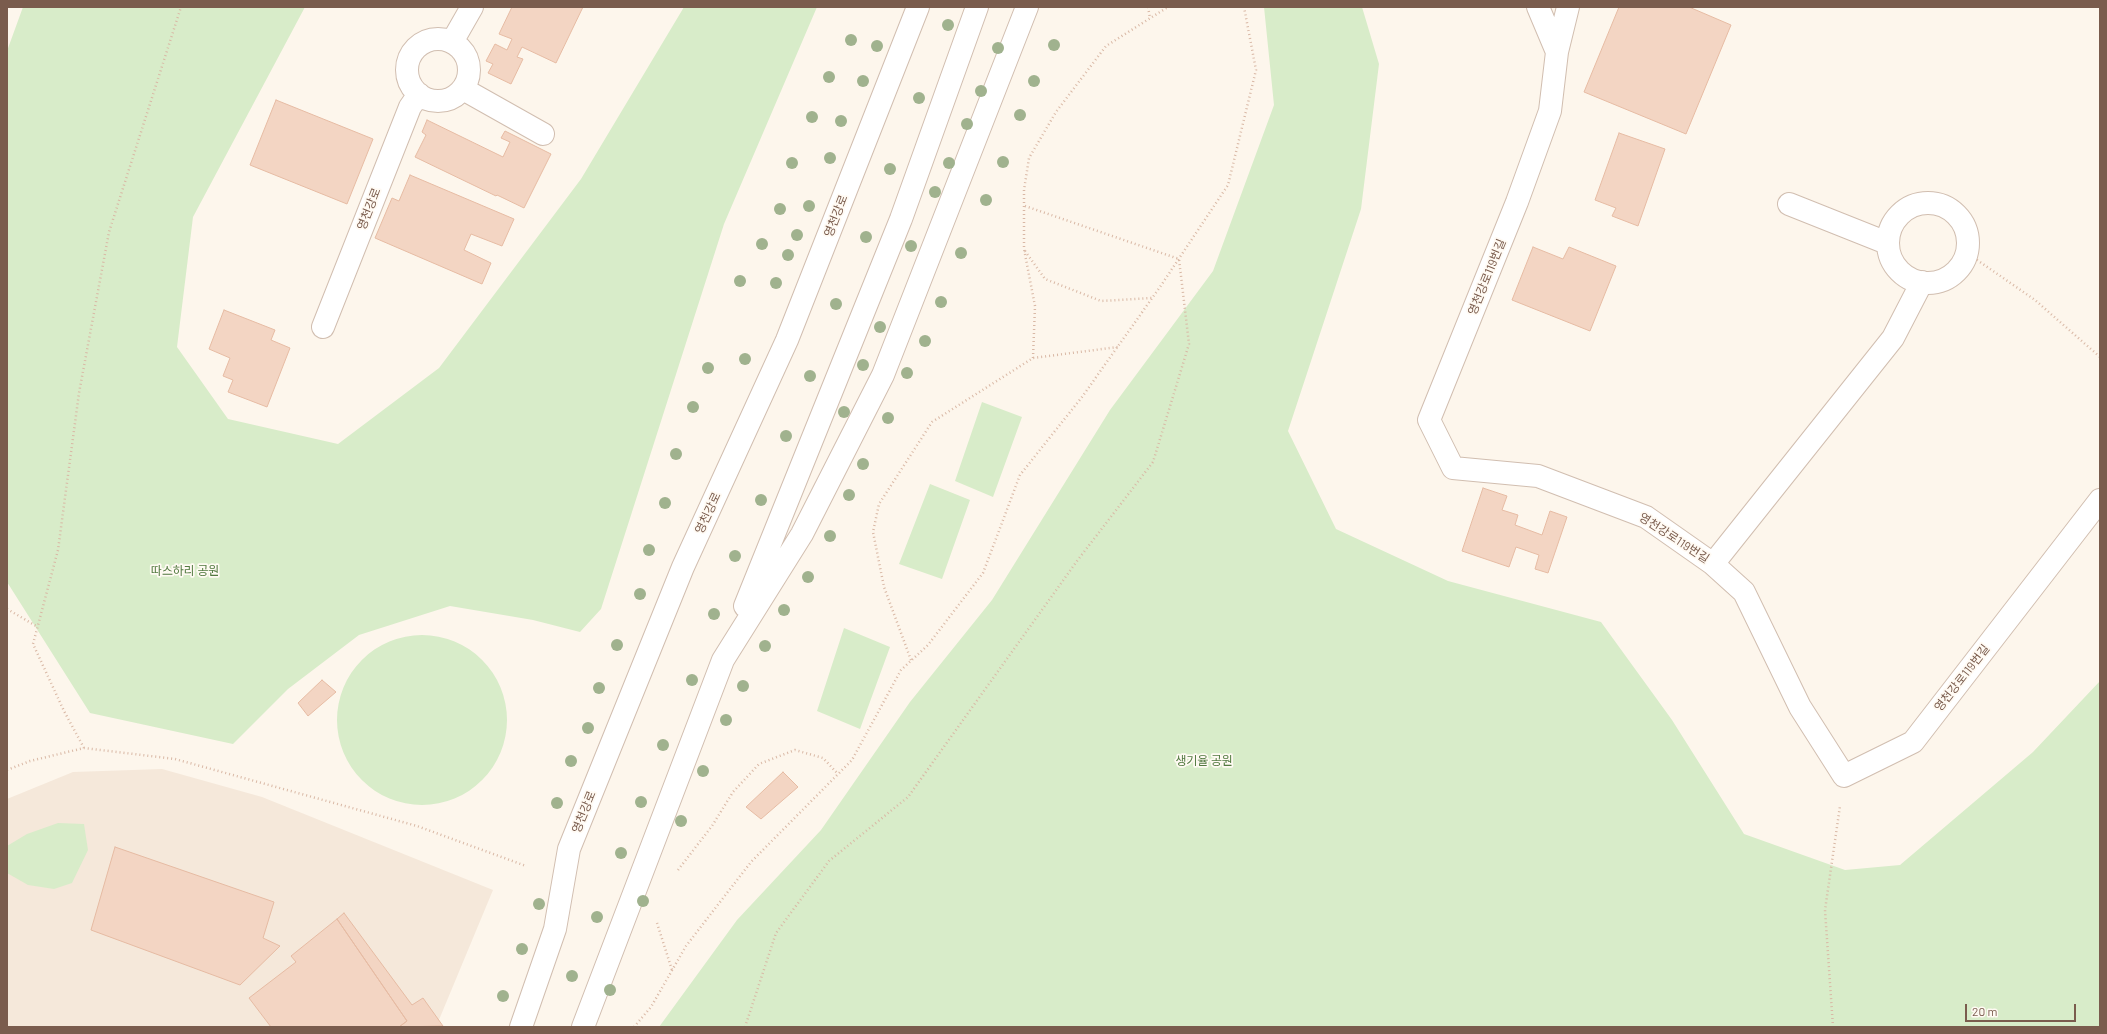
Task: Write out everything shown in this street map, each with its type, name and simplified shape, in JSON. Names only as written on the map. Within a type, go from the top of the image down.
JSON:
[{"type":"street","points":[[452,42],[472,7]]},
{"type":"street","name":"영천강로","points":[[521,1027],[554,930],[569,849],[683,567],[787,340],[918,7]]},
{"type":"street","points":[[584,1027],[723,660],[901,218],[977,7]]},
{"type":"street","points":[[723,660],[802,534],[883,375],[1027,7]]},
{"type":"street","name":"영천강로119번길","points":[[1538,7],[1557,52]]},
{"type":"street","name":"영천강로119번길","points":[[1568,7],[1557,52],[1550,111],[1517,202],[1429,420],[1453,468],[1538,476],[1646,517],[1713,564],[1744,592],[1800,707],[1844,776],[1913,742],[2100,500]]},
{"type":"street","points":[[432,40],[452,42],[460,48],[468,63],[467,81],[463,88],[456,96],[437,101],[419,94],[408,77],[410,58],[415,49],[423,43],[432,40]]},
{"type":"street","points":[[463,88],[543,134]]},
{"type":"street","name":"영천강로","points":[[323,327],[410,107],[419,94]]},
{"type":"street","points":[[1919,203],[1933,203],[1946,206],[1957,215],[1964,226],[1968,240],[1966,253],[1960,266],[1950,276],[1936,282],[1922,282],[1908,278],[1897,269],[1890,257],[1887,243],[1889,230],[1896,218],[1906,208],[1919,203]]},
{"type":"street","points":[[1789,204],[1887,243]]},
{"type":"street","points":[[1713,564],[1893,338],[1922,282]]},
{"type":"path","points":[[84,748],[64,711],[33,644],[58,550],[79,393],[109,232],[181,7]]},
{"type":"path","points":[[1148,7],[1150,18]]},
{"type":"path","points":[[1033,358],[1035,306],[1024,249],[1024,190],[1029,158],[1056,112],[1106,46],[1168,7]]},
{"type":"path","points":[[634,1027],[651,1007],[686,946],[750,862],[852,760],[901,670],[928,645],[983,573],[1020,475],[1082,397],[1118,347],[1228,185],[1256,70],[1244,7]]},
{"type":"path","points":[[1025,206],[1179,259]]},
{"type":"path","points":[[1024,249],[1045,279],[1101,300],[1152,298]]},
{"type":"path","points":[[1966,253],[2035,300],[2100,358]]},
{"type":"path","points":[[745,1027],[776,933],[829,861],[908,797],[1077,561],[1153,462],[1189,344],[1179,259]]},
{"type":"path","points":[[911,660],[884,587],[873,532],[879,504],[932,422],[1033,358],[1118,347]]},
{"type":"path","points":[[7,610],[38,627]]},
{"type":"path","points":[[7,770],[30,761],[84,748],[183,761],[417,826],[526,866]]},
{"type":"path","points":[[674,874],[712,826],[732,792],[759,764],[795,750],[822,758],[838,774]]},
{"type":"path","points":[[1833,1027],[1825,910],[1844,776]]},
{"type":"path","points":[[656,918],[672,970]]},
{"type":"shaded area","points":[[162,769],[262,797],[493,890],[436,1027],[7,1027],[7,799],[73,772]]},
{"type":"green space","name":"따스하리 공원","points":[[23,7],[305,7],[193,217],[177,347],[228,419],[338,444],[439,368],[581,179],[684,7],[817,7],[724,224],[601,609],[580,632],[533,620],[450,606],[359,635],[288,689],[233,744],[90,713],[7,582],[7,51]]},
{"type":"green space","name":"생기율 공원","points":[[1264,7],[1362,7],[1379,64],[1361,209],[1288,431],[1336,529],[1448,581],[1601,622],[1672,720],[1744,834],[1845,870],[1900,865],[2033,752],[2100,681],[2100,1027],[659,1027],[737,920],[821,830],[910,702],[992,600],[1110,410],[1213,271],[1274,105]]},
{"type":"green space","points":[[982,402],[1022,417],[993,497],[955,481]]},
{"type":"green space","points":[[930,484],[970,500],[942,579],[899,564]]},
{"type":"green space","points":[[844,628],[890,647],[860,729],[817,711]]},
{"type":"green space","points":[[414,635],[430,635],[455,641],[476,654],[488,666],[501,687],[504,695],[507,720],[506,737],[501,753],[488,774],[476,786],[455,799],[447,802],[430,805],[414,805],[389,799],[368,786],[356,774],[343,753],[340,745],[337,728],[337,712],[343,687],[356,666],[368,654],[389,641],[397,638]]},
{"type":"green space","points":[[58,823],[84,824],[88,850],[72,883],[54,889],[28,885],[7,873],[7,846],[27,834]]},
{"type":"building","points":[[512,7],[583,7],[556,63],[522,47],[517,57],[523,59],[511,84],[488,73],[493,64],[486,61],[495,44],[507,50],[512,39],[499,34]]},
{"type":"building","points":[[1619,7],[1689,7],[1731,25],[1686,134],[1584,92]]},
{"type":"building","points":[[276,100],[373,139],[347,204],[250,165]]},
{"type":"building","points":[[427,120],[503,157],[510,142],[501,138],[505,131],[551,154],[524,208],[415,157],[426,135],[422,132]]},
{"type":"building","points":[[1619,133],[1665,149],[1638,226],[1612,216],[1616,208],[1595,200]]},
{"type":"building","points":[[410,175],[514,219],[502,246],[471,234],[464,250],[491,263],[482,284],[375,238],[392,198],[399,201]]},
{"type":"building","points":[[1533,247],[1563,259],[1569,247],[1616,266],[1590,331],[1512,300]]},
{"type":"building","points":[[224,310],[275,330],[271,340],[290,348],[267,407],[228,392],[233,380],[223,376],[230,358],[209,349]]},
{"type":"building","points":[[1483,488],[1507,496],[1502,510],[1518,515],[1515,525],[1542,535],[1550,511],[1567,517],[1548,573],[1535,569],[1539,555],[1516,547],[1509,567],[1462,551]]},
{"type":"building","points":[[322,680],[336,692],[308,716],[298,703]]},
{"type":"building","points":[[783,772],[798,787],[761,819],[746,807]]},
{"type":"building","points":[[115,847],[274,902],[263,938],[280,946],[240,985],[91,930]]},
{"type":"building","points":[[344,913],[412,1005],[423,998],[443,1026],[399,1027],[407,1021],[337,919]]},
{"type":"building","points":[[337,919],[407,1021],[399,1027],[271,1027],[249,998],[296,962],[291,956]]}]
